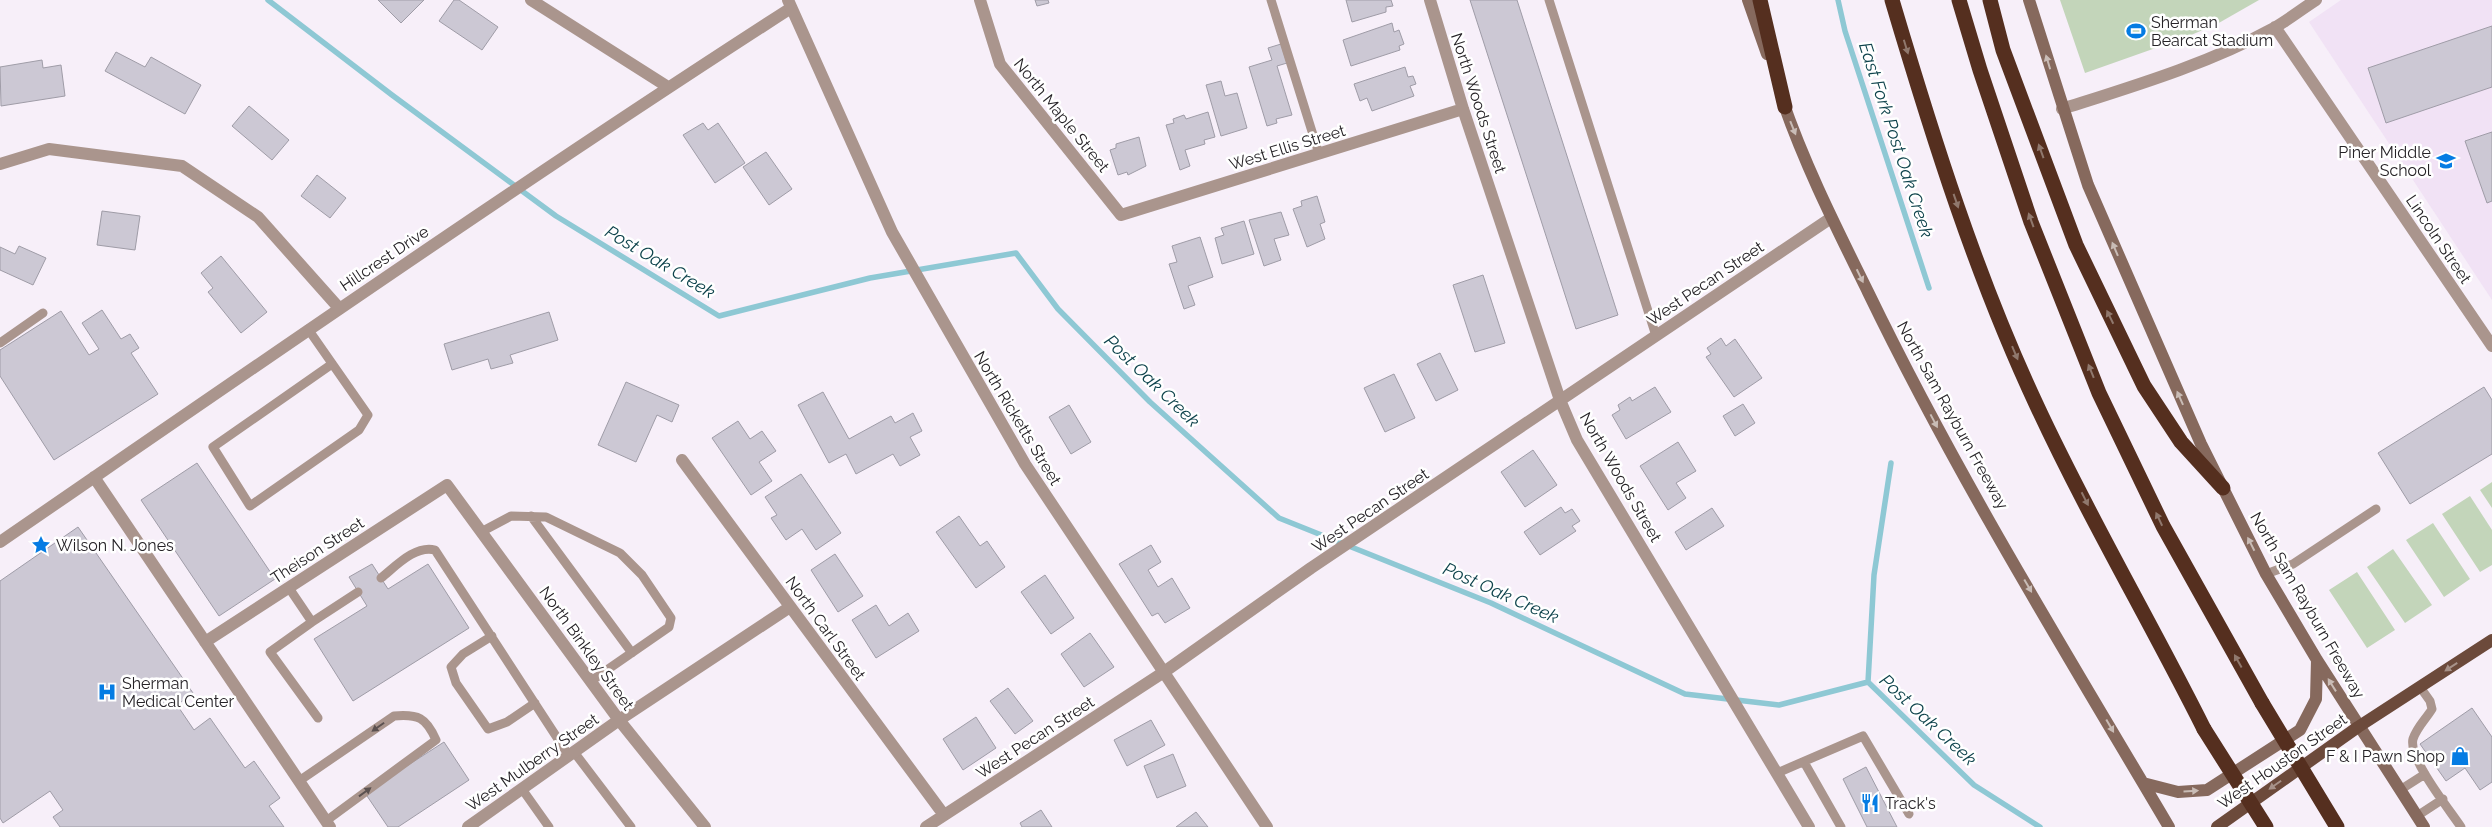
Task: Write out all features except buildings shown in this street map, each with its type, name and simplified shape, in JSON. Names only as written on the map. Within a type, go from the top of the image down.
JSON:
[{"type":"highway","points":[[1892,0],[1933,136],[1975,256],[2037,406],[2204,729],[2266,827]]},
{"type":"highway","points":[[1959,0],[1980,70],[2031,222],[2099,393],[2162,526],[2262,703],[2337,827]]},
{"type":"highway","points":[[1990,0],[2003,50],[2076,245],[2144,386],[2181,442],[2223,488]]},
{"type":"highway","points":[[1756,2],[1785,106]]},
{"type":"main road","name":"North Sam Rayburn Freeway","points":[[2029,0],[2088,185],[2139,306],[2201,444],[2266,574],[2358,727],[2420,822]]},
{"type":"main road","name":"North Sam Rayburn Freeway","points":[[1785,106],[1831,218],[1893,345],[1953,456],[2169,827]]},
{"type":"main road","name":"West Houston Street","points":[[2217,827],[2358,727],[2492,640]]},
{"type":"main road","points":[[2143,783],[2178,792],[2207,790],[2300,730],[2316,700],[2317,660]]},
{"type":"street","points":[[531,0],[668,88]]},
{"type":"street","name":"North Maple Street","points":[[980,0],[1000,64],[1121,216]]},
{"type":"street","name":"North Woods Street","points":[[1430,0],[1463,109],[1560,400],[1577,440],[1809,827]]},
{"type":"street","points":[[2062,108],[2150,81],[2224,52],[2275,27],[2316,0]]},
{"type":"street","name":"Hillcrest Drive","points":[[0,542],[308,329],[668,88],[789,4]]},
{"type":"street","name":"North Ricketts Street","points":[[789,4],[892,232],[1025,464],[1267,827]]},
{"type":"street","name":"Lincoln Street","points":[[2275,27],[2492,346]]},
{"type":"street","name":"West Ellis Street","points":[[1121,216],[1463,109]]},
{"type":"street","points":[[0,164],[49,149],[182,166],[258,217],[340,308]]},
{"type":"street","name":"West Pecan Street","points":[[926,827],[1164,672],[1311,568],[1831,218]]},
{"type":"street","name":"North Carl Street","points":[[682,460],[944,815]]},
{"type":"street","points":[[94,477],[328,824]]},
{"type":"street","name":"Theison Street","points":[[204,642],[446,485]]},
{"type":"street","name":"North Binkley Street","points":[[446,485],[620,720],[705,827]]},
{"type":"street","name":"West Mulberry Street","points":[[468,827],[620,720],[790,607]]},
{"type":"lane","points":[[1271,0],[1319,154]]},
{"type":"lane","points":[[1549,0],[1656,336]]},
{"type":"lane","points":[[0,342],[43,313]]},
{"type":"lane","points":[[308,329],[368,415],[359,430],[250,506],[213,446],[332,364]]},
{"type":"lane","points":[[2266,574],[2294,564],[2376,509]]},
{"type":"lane","points":[[481,532],[511,516],[546,517],[620,553],[642,575],[671,618],[669,627],[591,681]]},
{"type":"lane","points":[[531,516],[632,653]]},
{"type":"lane","points":[[381,578],[411,554],[426,548],[435,550],[535,703],[572,754],[631,827]]},
{"type":"lane","points":[[289,588],[312,622]]},
{"type":"lane","points":[[318,718],[270,652],[358,592]]},
{"type":"lane","points":[[492,636],[463,654],[451,667],[456,683],[488,729],[508,722],[535,703]]},
{"type":"lane","points":[[2420,686],[2430,701],[2432,708],[2414,738],[2412,749],[2425,774],[2461,827]]},
{"type":"lane","points":[[299,781],[394,716],[413,714],[429,725],[436,740],[328,824]]},
{"type":"lane","points":[[1777,773],[1863,736],[1909,814]]},
{"type":"lane","points":[[1804,762],[1841,827]]},
{"type":"lane","points":[[2400,790],[2425,774]]},
{"type":"lane","points":[[522,789],[549,827]]},
{"type":"lane","points":[[2420,822],[2443,800]]},
{"type":"shaded area","name":"Piner Middle School","points":[[2341,0],[2492,0],[2492,300],[2309,22]]},
{"type":"green space","name":"Sherman Bearcat Stadium","points":[[2060,0],[2259,0],[2217,24],[2184,38],[2085,73]]},
{"type":"green space","points":[[2492,482],[2492,508],[2480,490]]},
{"type":"green space","points":[[2470,496],[2492,530],[2492,565],[2480,572],[2442,514]]},
{"type":"green space","points":[[2433,523],[2470,579],[2444,597],[2406,540]]},
{"type":"green space","points":[[2393,549],[2432,605],[2405,623],[2367,567]]},
{"type":"green space","points":[[2357,572],[2395,630],[2367,648],[2329,590]]},
{"type":"waterway","name":"Post Oak Creek","points":[[268,0],[392,95],[556,216],[719,316],[870,278],[1016,253],[1058,309],[1150,402],[1279,518],[1491,603],[1685,694],[1779,705],[1868,682],[1974,785],[2040,827]]},
{"type":"waterway","name":"East Fork Post Oak Creek","points":[[1838,0],[1845,31],[1929,288]]},
{"type":"waterway","name":"East Fork Post Oak Creek","points":[[1868,682],[1874,575],[1891,463]]},
{"type":"place","name":"Sherman Bearcat Stadium","points":[[2136,31]]},
{"type":"place","name":"Piner Middle School","points":[[2446,161]]},
{"type":"place","name":"Wilson N. Jones","points":[[41,545]]},
{"type":"place","name":"Sherman Medical Center","points":[[107,692]]},
{"type":"place","name":"F & I Pawn Shop","points":[[2460,756]]},
{"type":"place","name":"Track's","points":[[1870,803]]}]
